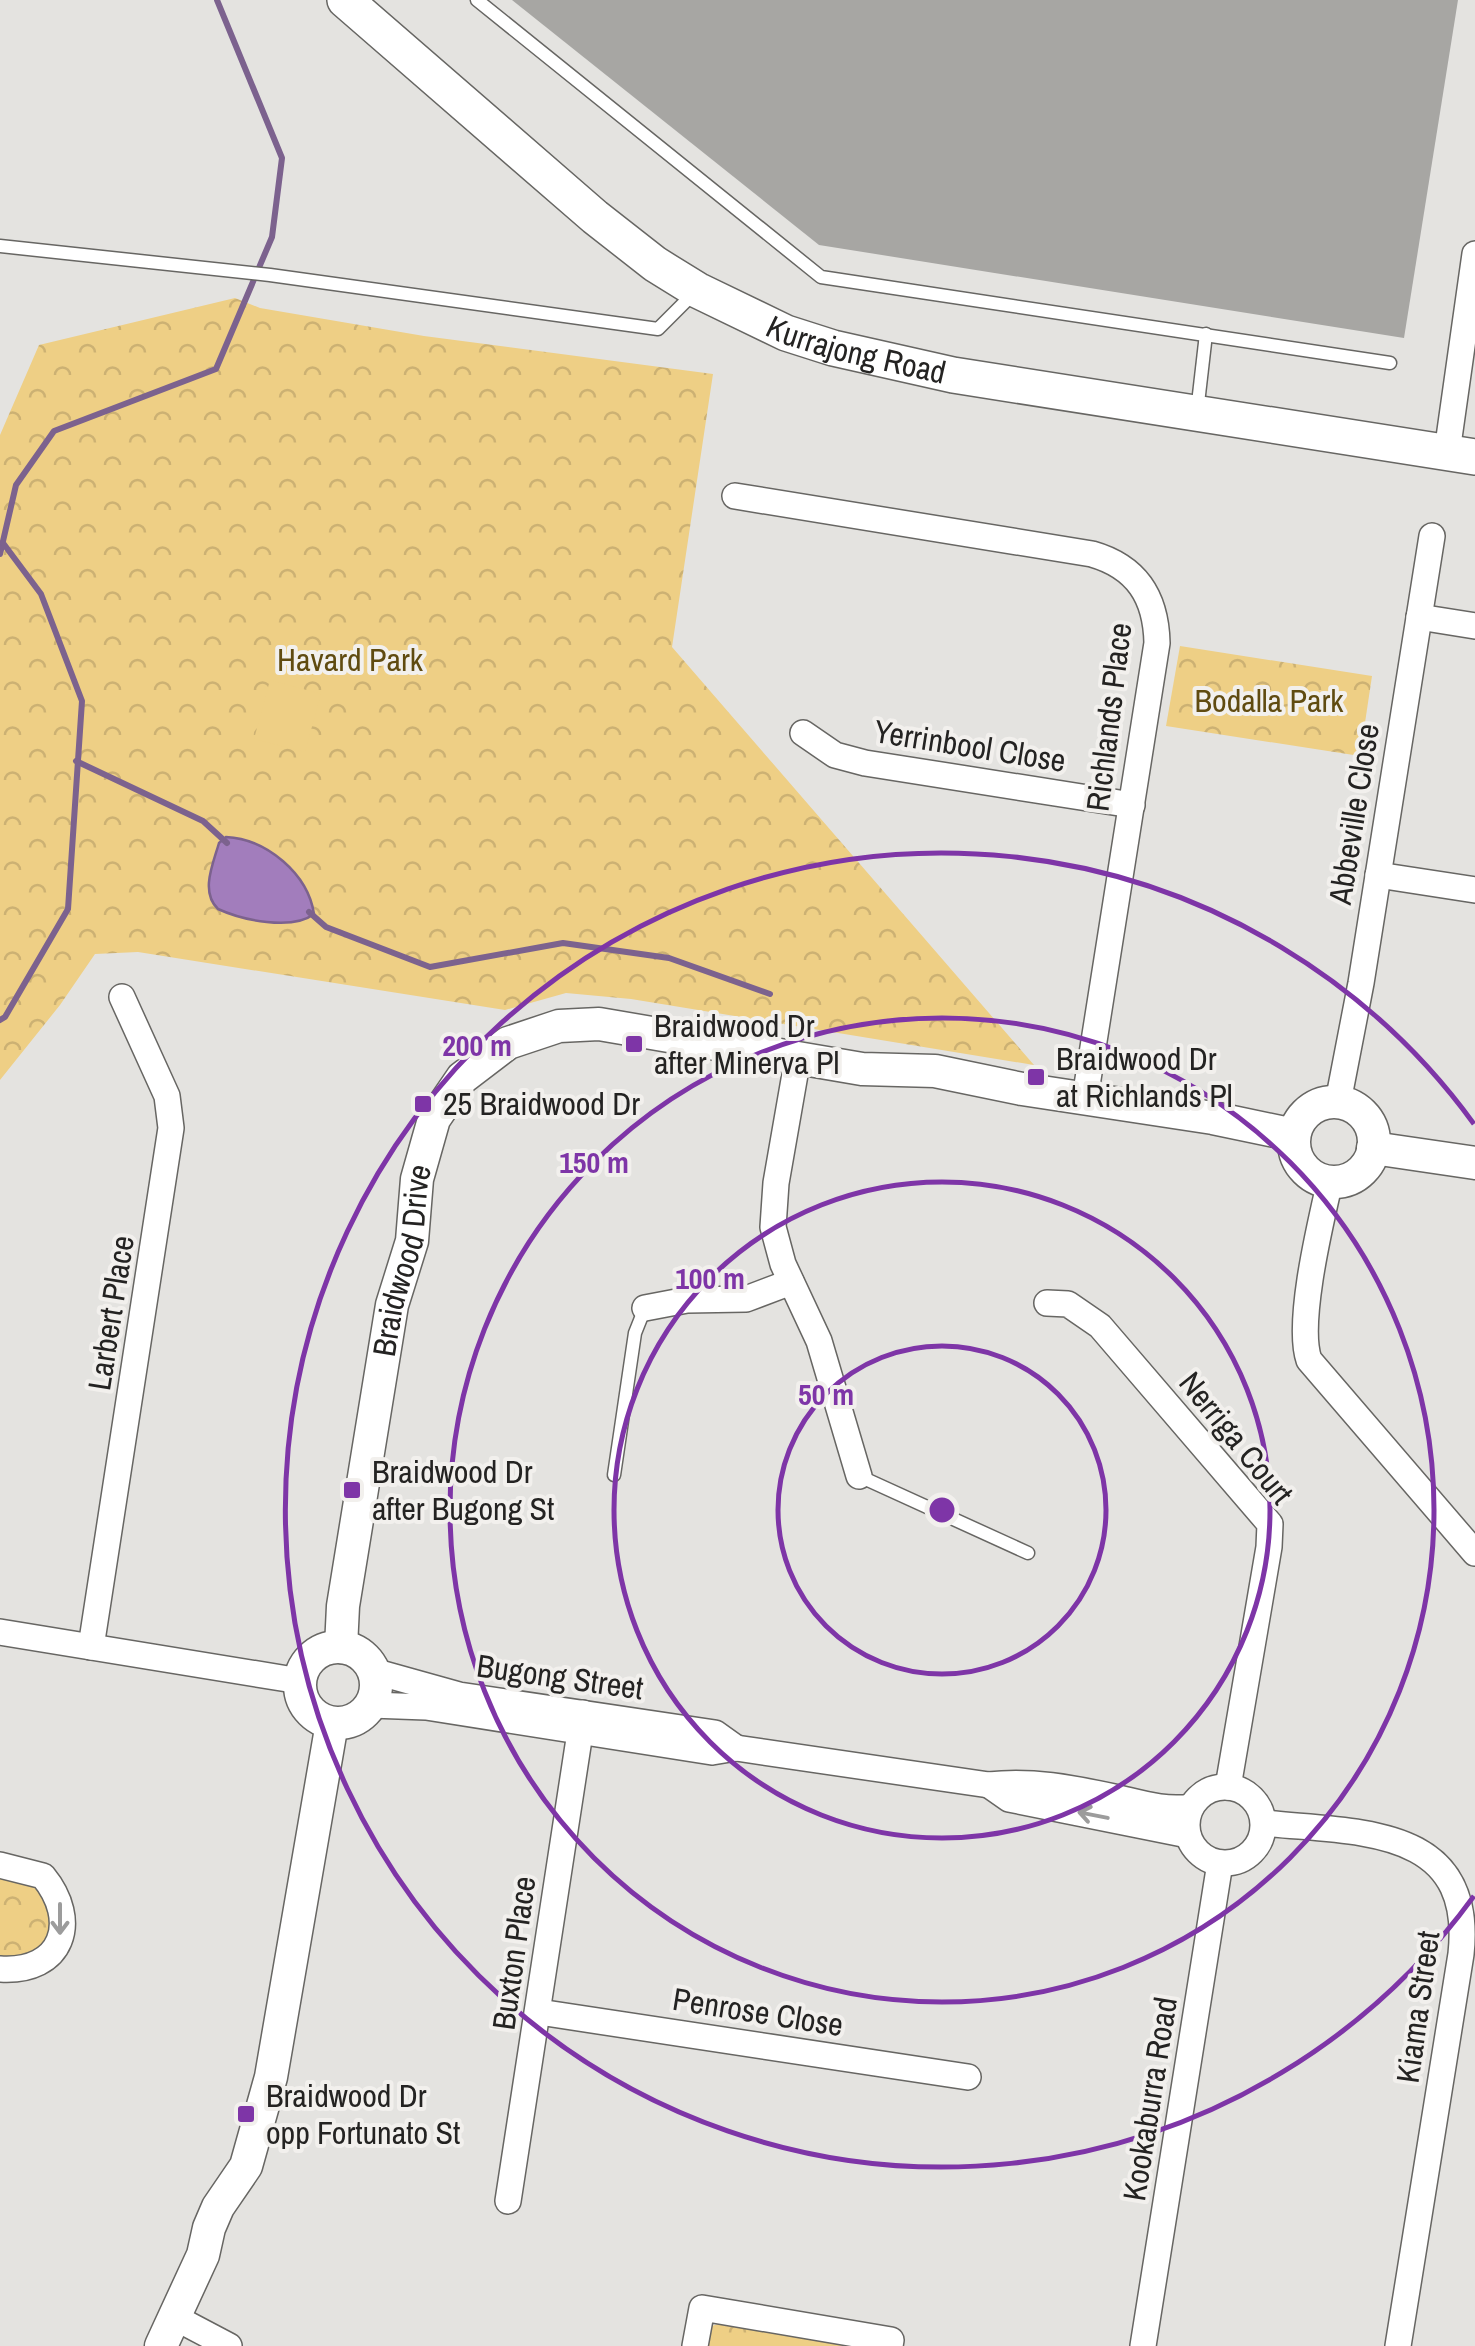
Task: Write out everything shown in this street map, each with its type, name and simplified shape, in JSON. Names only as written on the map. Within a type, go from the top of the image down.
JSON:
[{"type":"main road","name":"Kurrajong Road","points":[[345,0],[654,264],[697,290],[786,333],[833,348],[953,374],[1461,454]]},
{"type":"street","points":[[1461,454],[1475,254]]},
{"type":"street","name":"Richlands Place","points":[[735,496],[1092,554],[1128,570],[1142,584],[1151,602],[1157,643],[1085,1098]]},
{"type":"street","name":"Abbeville Close","points":[[1338,1102],[1432,536]]},
{"type":"street","points":[[1419,617],[1475,626]]},
{"type":"street","name":"Yerrinbool Close","points":[[803,733],[835,755],[864,763],[1132,806]]},
{"type":"street","points":[[1378,875],[1475,890]]},
{"type":"street","name":"Larbert Place","points":[[91,1647],[171,1128],[167,1096],[122,997]]},
{"type":"street","name":"Braidwood Drive","points":[[341,1648],[344,1606],[392,1305],[412,1241],[417,1179],[428,1134],[453,1088],[476,1064],[508,1043],[541,1030],[599,1024],[876,1070],[935,1071],[1294,1135]]},
{"type":"street","points":[[798,1057],[772,1227],[791,1282],[827,1362],[860,1476]]},
{"type":"street","points":[[1338,1102],[1361,1113],[1369,1123],[1373,1148],[1363,1169],[1354,1176],[1330,1181],[1307,1171],[1298,1160],[1294,1135],[1305,1114],[1315,1106],[1338,1102]]},
{"type":"street","points":[[1373,1148],[1475,1162]]},
{"type":"street","points":[[1330,1181],[1306,1318],[1309,1360],[1475,1553]]},
{"type":"street","points":[[646,1308],[687,1300],[746,1299],[791,1282]]},
{"type":"street","name":"Nerriga Court","points":[[1047,1302],[1068,1304],[1100,1326],[1270,1524],[1270,1546],[1228,1787]]},
{"type":"street","points":[[0,1632],[300,1681]]},
{"type":"street","points":[[341,1648],[361,1655],[374,1671],[376,1682],[371,1705],[354,1720],[332,1723],[304,1703],[300,1681],[303,1670],[319,1652],[341,1648]]},
{"type":"street","name":"Bugong Street","points":[[374,1671],[460,1696],[712,1752],[736,1748],[989,1786],[1014,1782],[1051,1786],[1160,1808],[1192,1806]]},
{"type":"street","name":"Bugong Street","points":[[371,1705],[582,1723]]},
{"type":"street","points":[[229,2346],[168,2332],[203,2255],[218,2207],[246,2166],[271,2077],[332,1723]]},
{"type":"street","name":"Buxton Place","points":[[508,2201],[582,1723]]},
{"type":"street","name":"Bugong Street","points":[[989,1786],[1009,1799],[1188,1835]]},
{"type":"street","points":[[1228,1787],[1253,1798],[1264,1823],[1256,1848],[1246,1857],[1220,1862],[1206,1858],[1188,1835],[1187,1820],[1192,1806],[1214,1788],[1228,1787]]},
{"type":"street","name":"Kiama Street","points":[[1264,1823],[1304,1826],[1414,1846],[1442,1866],[1461,1901],[1461,1954],[1398,2346]]},
{"type":"street","name":"Kookaburra Road","points":[[1143,2346],[1220,1862]]},
{"type":"street","points":[[0,1865],[43,1876],[60,1902],[63,1917],[55,1950],[44,1962],[25,1969],[0,1969]]},
{"type":"street","name":"Penrose Close","points":[[538,2012],[968,2078]]},
{"type":"street","points":[[695,2346],[702,2308],[891,2340],[890,2346]]},
{"type":"lane","points":[[477,0],[822,276],[1390,363]]},
{"type":"lane","points":[[0,246],[270,275],[658,329],[697,290]]},
{"type":"lane","points":[[1197,414],[1206,334]]},
{"type":"lane","points":[[614,1475],[636,1334],[646,1308]]},
{"type":"lane","points":[[860,1476],[1028,1554]]},
{"type":"green space","name":"Havard Park","points":[[235,298],[260,308],[424,336],[713,374],[672,647],[1034,1065],[631,999],[566,993],[505,1010],[138,952],[95,954],[0,1080],[0,435],[39,345]]},
{"type":"green space","name":"Bodalla Park","points":[[1180,646],[1372,676],[1360,756],[1166,726]]},
{"type":"green space","points":[[270,680],[321,694],[305,752],[254,739]]},
{"type":"green space","points":[[0,1876],[35,1883],[58,1909],[43,1951],[0,1964]]},
{"type":"green space","points":[[721,2323],[864,2346],[700,2346],[709,2327]]},
{"type":"shaded area","points":[[226,837],[256,844],[283,861],[303,885],[314,914],[280,923],[253,920],[218,909],[209,886],[219,843]]},
{"type":"building","points":[[512,0],[1458,0],[1404,338],[819,245]]},
{"type":"waterway","points":[[0,554],[16,485],[54,431],[216,369],[272,237],[282,158],[217,0]]},
{"type":"waterway","points":[[0,1020],[68,909],[82,701],[41,594],[3,543]]},
{"type":"waterway","points":[[76,761],[203,821],[227,843]]},
{"type":"waterway","points":[[309,912],[326,927],[430,967],[563,943],[669,958],[770,994]]},
{"type":"place","name":"Braidwood Dr after Minerva Pl","points":[[634,1044]]},
{"type":"place","name":"Braidwood Dr at Richlands Pl","points":[[1036,1077]]},
{"type":"place","name":"25 Braidwood Dr","points":[[423,1104]]},
{"type":"place","name":"Braidwood Dr after Bugong St","points":[[352,1490]]},
{"type":"place","name":"Braidwood Dr opp Fortunato St","points":[[246,2114]]}]
